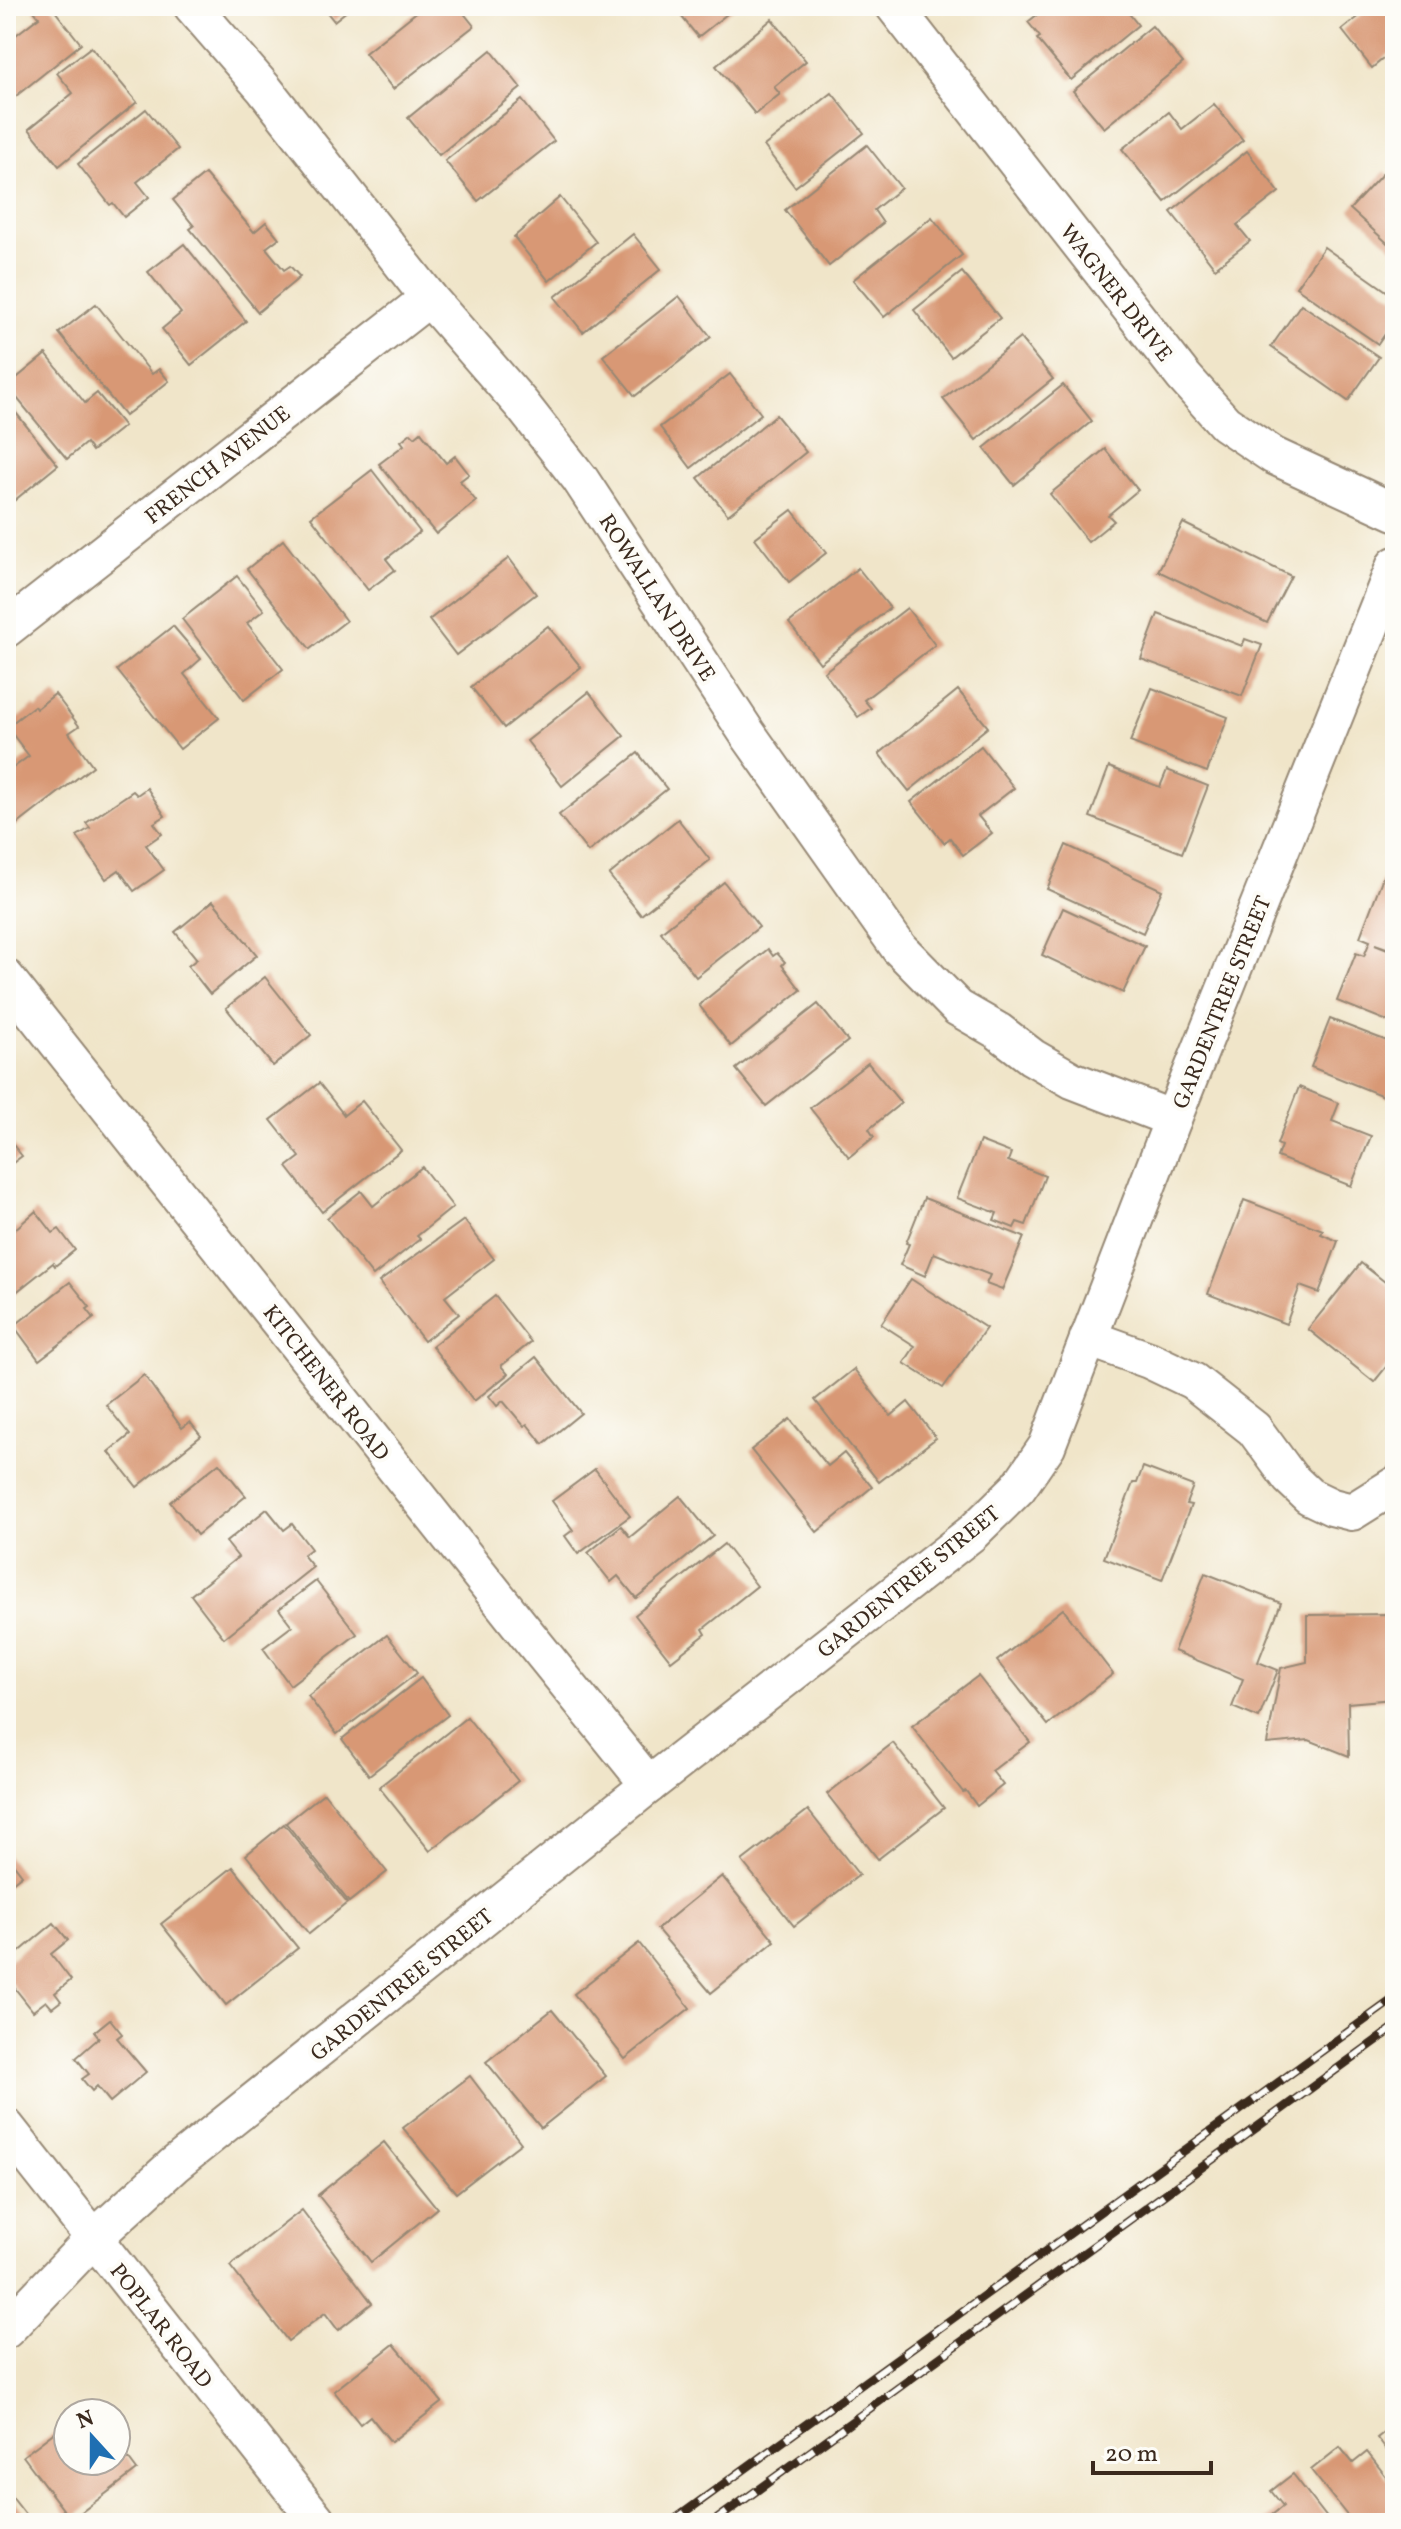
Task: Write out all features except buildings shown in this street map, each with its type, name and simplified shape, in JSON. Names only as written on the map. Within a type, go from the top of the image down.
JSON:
[{"type":"street","name":"ROWALLAN DRIVE","points":[[192,6],[265,90],[429,298],[522,405],[580,479],[747,733],[899,948],[958,1008],[998,1031],[1032,1057],[1072,1080],[1173,1119]]},
{"type":"street","name":"WAGNER DRIVE","points":[[894,6],[1183,376],[1225,423],[1274,456],[1395,512]]},
{"type":"street","name":"FRENCH AVENUE","points":[[6,629],[429,298]]},
{"type":"street","name":"GARDENTREE STREET","points":[[6,2330],[94,2238],[174,2165],[649,1785],[972,1533],[1018,1488],[1047,1446],[1173,1119],[1395,565]]},
{"type":"street","name":"KITCHENER ROAD","points":[[6,978],[649,1785]]},
{"type":"street","points":[[1088,1338],[1149,1360],[1193,1381],[1254,1429],[1290,1478],[1309,1496],[1352,1512],[1395,1485]]},
{"type":"street","name":"POPLAR ROAD","points":[[6,2127],[319,2523]]},
{"type":"railway","points":[[670,2523],[1395,1998]]},
{"type":"railway","points":[[712,2523],[1395,2027]]}]
